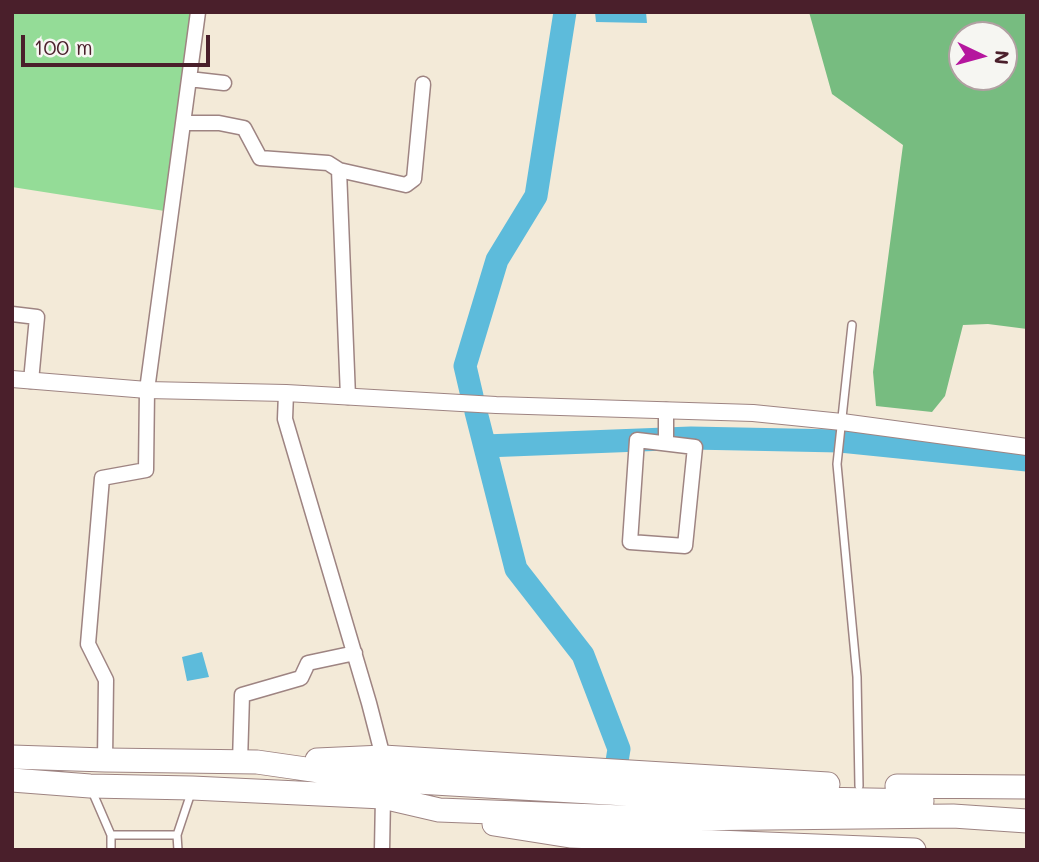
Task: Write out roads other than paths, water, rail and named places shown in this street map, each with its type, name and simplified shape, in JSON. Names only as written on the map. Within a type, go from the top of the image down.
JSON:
[{"type":"highway","points":[[12,757],[249,762],[1027,797]]},
{"type":"highway","points":[[249,762],[383,757],[859,786],[1027,787]]},
{"type":"highway","points":[[249,762],[382,780],[954,809],[1027,821]]},
{"type":"highway","points":[[12,780],[90,786],[383,797],[444,810],[568,826],[952,828],[1027,833]]},
{"type":"highway","points":[[444,810],[675,819],[1027,806]]},
{"type":"highway","points":[[444,810],[459,819],[570,836],[914,850]]},
{"type":"street","points":[[105,760],[106,680],[88,644],[102,478],[146,470],[147,390],[198,12]]},
{"type":"street","points":[[189,79],[224,83]]},
{"type":"street","points":[[184,123],[219,123],[244,128],[260,158],[328,163],[339,170],[406,185],[414,179],[423,84]]},
{"type":"street","points":[[339,170],[348,397]]},
{"type":"street","points":[[12,314],[37,317],[31,381]]},
{"type":"street","points":[[12,379],[147,390],[286,393],[496,405],[753,413],[1027,447]]},
{"type":"street","points":[[286,393],[285,419],[383,757]]},
{"type":"street","points":[[666,410],[666,437]]},
{"type":"street","points":[[666,437],[695,447],[685,546],[630,542],[637,440],[666,437]]},
{"type":"street","points":[[249,762],[242,695],[301,678],[308,663],[355,653]]},
{"type":"street","points":[[382,850],[383,797]]},
{"type":"lane","points":[[852,325],[837,464],[857,677],[859,786]]},
{"type":"lane","points":[[90,786],[111,835],[111,850]]},
{"type":"lane","points":[[178,850],[177,835],[192,788]]},
{"type":"lane","points":[[111,835],[177,835]]},
{"type":"water","points":[[595,12],[646,12],[647,23],[596,22]]},
{"type":"water","points":[[202,652],[209,677],[187,681],[182,657]]},
{"type":"waterway","points":[[472,396],[465,366],[497,260],[536,196],[565,12]]},
{"type":"waterway","points":[[476,412],[516,569],[583,655],[619,749],[613,786]]},
{"type":"waterway","points":[[485,446],[691,438],[840,441],[1027,460]]}]
